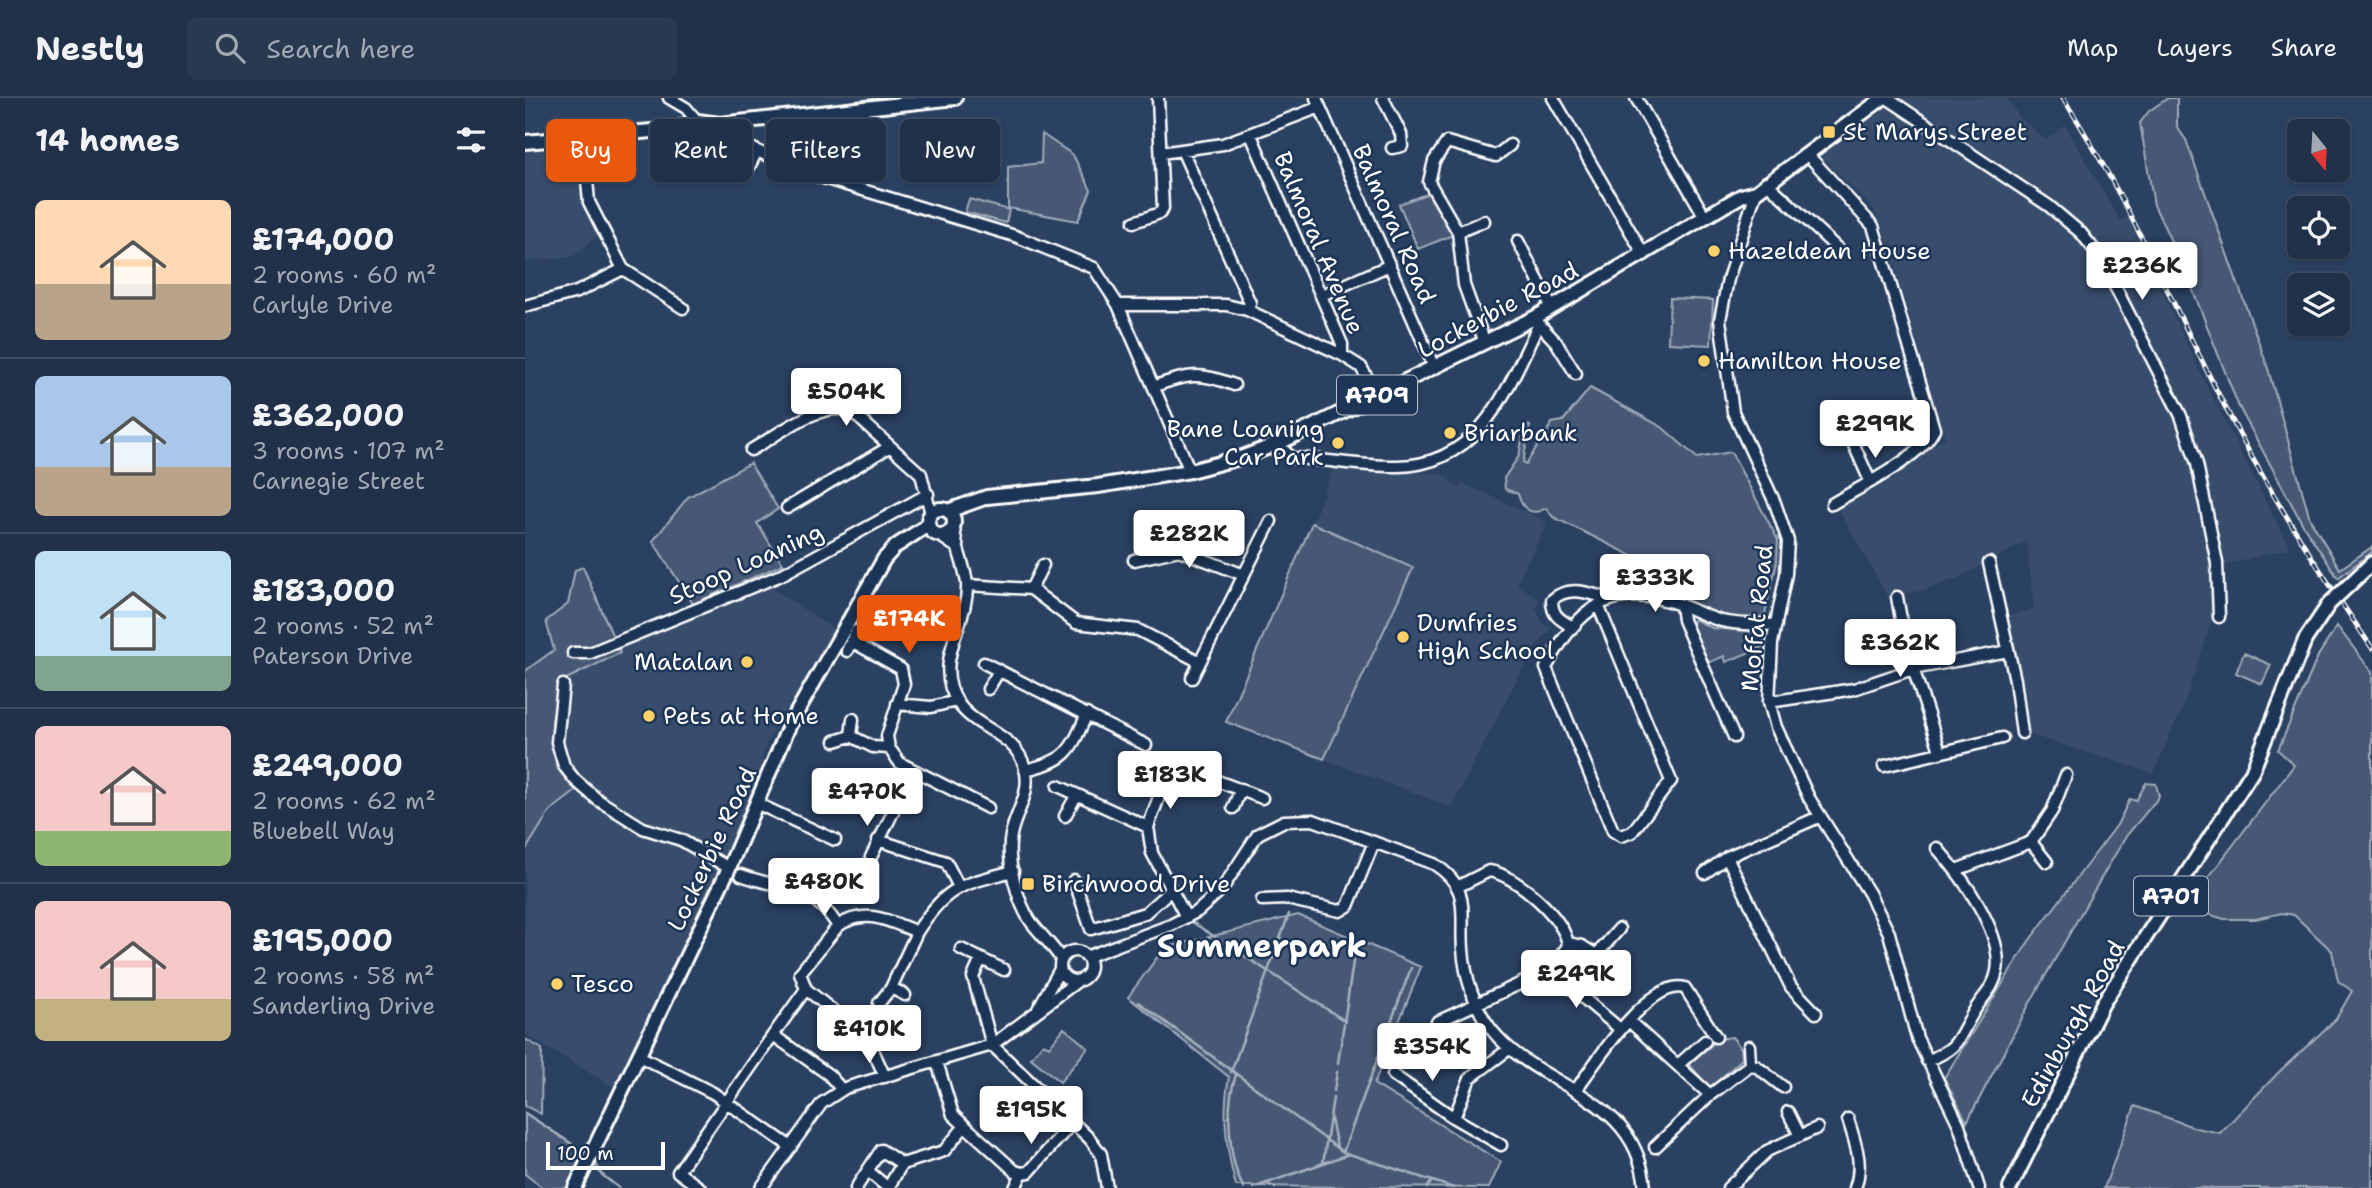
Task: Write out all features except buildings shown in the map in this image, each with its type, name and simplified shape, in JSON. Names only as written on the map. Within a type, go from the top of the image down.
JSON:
[{"type":"main road","points":[[752,120],[955,98]]},
{"type":"main road","name":"A709","points":[[1756,192],[1766,182],[1885,98]]},
{"type":"main road","points":[[525,142],[546,140]]},
{"type":"main road","name":"Lockerbie Road","points":[[575,1188],[729,867],[789,726],[884,559],[906,540],[936,521],[987,497],[1098,486],[1191,471],[1243,457],[1277,444],[1434,367],[1537,321],[1552,308],[1705,217],[1741,196],[1756,192]]},
{"type":"main road","name":"A709","points":[[936,521],[949,534],[965,507]]},
{"type":"main road","points":[[936,521],[954,525]]},
{"type":"main road","name":"Edinburgh Road","points":[[2010,1188],[2103,1003],[2252,772],[2305,640],[2329,604],[2372,563]]},
{"type":"street","points":[[669,98],[686,108],[695,119]]},
{"type":"street","points":[[1134,222],[1160,213],[1163,208],[1158,98]]},
{"type":"street","points":[[1383,98],[1401,134],[1402,146],[1392,148]]},
{"type":"street","points":[[1553,98],[1644,254]]},
{"type":"street","points":[[1636,98],[1705,217]]},
{"type":"street","points":[[1885,98],[2049,206],[2081,233],[2100,257],[2181,416],[2197,464],[2216,553],[2219,617]]},
{"type":"street","points":[[1161,153],[1223,144],[1251,135],[1318,102]]},
{"type":"street","name":"Balmoral Road","points":[[1318,102],[1434,367]]},
{"type":"street","name":"Balmoral Avenue","points":[[1251,135],[1322,295],[1342,344],[1342,355],[1361,367],[1377,395]]},
{"type":"street","points":[[1485,343],[1464,285],[1458,232],[1429,182],[1434,161],[1447,142],[1496,156],[1510,145]]},
{"type":"street","points":[[752,149],[800,171],[1069,256],[1094,268],[1103,276],[1118,305],[1191,471]]},
{"type":"street","points":[[1182,150],[1250,303],[1247,310]]},
{"type":"street","points":[[752,161],[757,151]]},
{"type":"street","points":[[1807,154],[1873,226],[1934,429],[1931,436],[1920,445],[1832,504]]},
{"type":"street","points":[[587,182],[589,202],[623,269],[683,308]]},
{"type":"street","points":[[1766,182],[1837,248]]},
{"type":"street","name":"Moffat Road","points":[[1756,192],[1722,302],[1720,331],[1727,388],[1735,421],[1779,514],[1788,541],[1788,565],[1767,683],[1769,702],[1776,727],[1819,817],[1869,893],[1889,933],[1927,1061],[1959,1125],[1979,1188]]},
{"type":"street","points":[[1458,232],[1484,221]]},
{"type":"street","points":[[1518,241],[1552,308]]},
{"type":"street","points":[[1322,295],[1390,265]]},
{"type":"street","points":[[525,306],[577,292],[623,269]]},
{"type":"street","points":[[1118,305],[1226,305],[1247,310],[1342,355]]},
{"type":"street","points":[[1277,444],[1292,458],[1399,466],[1436,460],[1493,416],[1537,321],[1556,342],[1576,374]]},
{"type":"street","points":[[1155,386],[1185,375],[1210,376],[1234,385]]},
{"type":"street","points":[[751,450],[814,416],[839,407],[851,411],[921,474],[936,521],[955,546],[964,566],[967,586],[949,662],[950,682],[957,701],[971,716],[1003,735],[1017,749],[1025,770],[1024,803],[1011,835],[1013,871],[1030,921],[1061,964],[1065,977],[1079,980]]},
{"type":"street","points":[[1841,416],[1870,481]]},
{"type":"street","points":[[787,508],[890,447]]},
{"type":"street","name":"Stoop Loaning","points":[[573,653],[590,653],[781,575],[928,494]]},
{"type":"street","points":[[1192,678],[1271,521]]},
{"type":"street","points":[[954,525],[955,546]]},
{"type":"street","points":[[1134,560],[1179,550],[1244,575]]},
{"type":"street","points":[[1989,563],[2022,733]]},
{"type":"street","points":[[1031,589],[1043,565]]},
{"type":"street","points":[[967,586],[1031,589],[1076,623],[1138,630],[1200,662]]},
{"type":"street","points":[[1571,626],[1558,618],[1552,610],[1552,600],[1570,590],[1612,599],[1648,597],[1681,605],[1726,622],[1776,625]]},
{"type":"street","points":[[1897,597],[1913,669],[1940,751]]},
{"type":"street","points":[[1598,606],[1671,781],[1626,836],[1613,831],[1546,668],[1571,626],[1598,606],[1612,599]]},
{"type":"street","points":[[1681,605],[1683,620],[1734,737]]},
{"type":"street","points":[[851,641],[901,669],[904,684],[887,736],[889,748],[900,763],[988,808]]},
{"type":"street","points":[[1769,702],[1854,689],[1913,669],[2008,651]]},
{"type":"street","points":[[983,663],[1129,733],[1146,744]]},
{"type":"street","points":[[988,689],[999,671]]},
{"type":"street","points":[[563,685],[557,742],[564,766],[575,780],[598,800],[643,828],[681,840],[729,867]]},
{"type":"street","points":[[897,704],[941,706],[957,701]]},
{"type":"street","points":[[1025,770],[1050,764],[1067,754],[1087,714]]},
{"type":"street","points":[[851,736],[853,719]]},
{"type":"street","points":[[1129,733],[1141,726]]},
{"type":"street","points":[[835,741],[851,736],[873,747],[889,748]]},
{"type":"street","points":[[1884,766],[2002,738]]},
{"type":"street","points":[[1186,918],[1152,853],[1148,827],[1167,775],[1175,770],[1186,769],[1262,798]]},
{"type":"street","points":[[1956,870],[2031,842],[2051,812],[2066,775]]},
{"type":"street","points":[[968,796],[974,785]]},
{"type":"street","points":[[1058,786],[1148,827]]},
{"type":"street","points":[[1233,808],[1241,789]]},
{"type":"street","points":[[1065,816],[1076,796]]},
{"type":"street","points":[[758,804],[835,840]]},
{"type":"street","points":[[871,857],[893,812]]},
{"type":"street","points":[[1705,873],[1727,857],[1819,817]]},
{"type":"street","points":[[1036,1012],[1061,964],[1073,951],[1086,957],[1186,918],[1222,889],[1249,845],[1271,826],[1284,821],[1313,820],[1434,864],[1445,871],[1457,887],[1464,918],[1464,960],[1477,1005],[1489,1026],[1509,1049],[1527,1064],[1576,1090],[1603,1110],[1628,1139],[1638,1157],[1645,1188]]},
{"type":"street","points":[[878,840],[946,862],[958,887]]},
{"type":"street","points":[[1262,900],[1295,900],[1340,911],[1349,906],[1374,842]]},
{"type":"street","points":[[2031,842],[2047,862]]},
{"type":"street","points":[[1927,1061],[1952,1050],[1974,1010],[1990,990],[1997,970],[1995,946],[1982,913],[1956,870],[1937,848]]},
{"type":"street","points":[[1727,857],[1791,987],[1816,1013]]},
{"type":"street","points":[[879,1003],[891,988],[917,932],[937,902],[958,887],[1013,871]]},
{"type":"street","points":[[1437,1022],[1450,1013],[1477,1005],[1550,970],[1567,951],[1565,934],[1527,887],[1511,877],[1489,872],[1457,887]]},
{"type":"street","points":[[741,875],[812,895],[825,907],[838,926]]},
{"type":"street","points":[[1074,880],[1091,929],[1145,913],[1171,890]]},
{"type":"street","points":[[885,1077],[868,1039],[806,989],[800,973],[838,926],[865,915],[917,932]]},
{"type":"street","points":[[1584,969],[1619,929]]},
{"type":"street","points":[[1568,943],[1582,946],[1596,956]]},
{"type":"street","points":[[961,949],[1004,970]]},
{"type":"street","points":[[761,1188],[822,1103],[842,1090],[992,1045],[1089,971],[1086,957]]},
{"type":"street","points":[[981,958],[973,977],[992,1045],[1071,1124],[1090,1139],[1101,1154],[1107,1188]]},
{"type":"street","points":[[1550,970],[1620,1029]]},
{"type":"street","points":[[1576,1090],[1620,1029],[1665,990],[1677,986],[1685,988],[1716,1037]]},
{"type":"street","points":[[891,988],[905,995]]},
{"type":"street","points":[[701,1188],[678,1172],[806,989]]},
{"type":"street","points":[[1629,1021],[1710,1095]]},
{"type":"street","points":[[773,1035],[829,1075],[842,1090]]},
{"type":"street","points":[[1679,1064],[1705,1041]]},
{"type":"street","points":[[1749,1046],[1750,1065]]},
{"type":"street","points":[[1454,1118],[1470,1078],[1509,1049]]},
{"type":"street","points":[[639,1056],[726,1101],[791,1147]]},
{"type":"street","points":[[937,1062],[953,1115],[1022,1174]]},
{"type":"street","points":[[1655,1147],[1710,1095],[1750,1065],[1756,1066],[1783,1087]]},
{"type":"street","points":[[1393,1075],[1454,1118],[1501,1144]]},
{"type":"street","points":[[1788,1112],[1800,1136]]},
{"type":"street","points":[[1847,1119],[1859,1159],[1860,1175],[1855,1188]]},
{"type":"street","points":[[1015,1188],[1022,1174],[1029,1172],[1071,1124]]},
{"type":"street","points":[[868,1171],[888,1188],[902,1164],[944,1151],[955,1142],[964,1127]]},
{"type":"street","points":[[1728,1188],[1767,1151],[1817,1128]]},
{"type":"street","points":[[856,1188],[881,1150],[902,1164]]},
{"type":"shaded area","points":[[1896,98],[2006,98],[2020,118],[2046,140],[2065,125],[2120,221],[2128,218],[2204,381],[2290,548],[2210,569],[2213,617],[2185,702],[2153,773],[2028,734],[2021,674],[2006,617],[2034,609],[2027,541],[1960,577],[1928,589],[1888,597],[1836,506],[1945,438],[1883,227],[1874,210],[1818,153],[1881,113]]},
{"type":"shaded area","points":[[2168,98],[2177,98],[2177,127],[2186,140],[2267,365],[2310,519],[2340,569],[2372,547],[2372,552],[2338,578],[2303,525],[2239,407],[2186,273],[2154,205],[2140,123],[2149,111]]},
{"type":"shaded area","points":[[1042,134],[1073,155],[1091,190],[1078,221],[1008,208],[1008,167],[1041,163]]},
{"type":"shaded area","points":[[546,150],[546,182],[583,182],[589,218],[597,236],[572,257],[525,261],[525,152]]},
{"type":"shaded area","points":[[1429,193],[1453,235],[1418,249],[1399,204]]},
{"type":"shaded area","points":[[969,199],[1009,210],[1006,223],[965,212]]},
{"type":"shaded area","points":[[1670,298],[1713,300],[1711,345],[1668,343]]},
{"type":"shaded area","points":[[1590,388],[1662,427],[1697,458],[1731,452],[1778,540],[1777,562],[1765,614],[1742,621],[1716,616],[1691,605],[1669,594],[1676,586],[1637,558],[1553,517],[1546,508],[1536,512],[1528,510],[1518,494],[1505,489],[1504,478],[1519,456],[1525,425],[1530,426],[1523,462],[1526,464],[1552,423],[1563,421]]},
{"type":"shaded area","points":[[750,463],[778,509],[757,523],[783,564],[693,604],[653,541],[688,497]]},
{"type":"shaded area","name":"Dumfries High School","points":[[1333,468],[1442,474],[1460,489],[1463,483],[1547,522],[1517,584],[1539,599],[1536,610],[1543,623],[1551,629],[1536,646],[1518,677],[1451,807],[1226,722],[1308,534]]},
{"type":"shaded area","points":[[1312,523],[1413,568],[1324,759],[1226,722]]},
{"type":"shaded area","points":[[583,567],[620,653],[558,683],[552,722],[556,764],[576,791],[550,811],[525,851],[525,671],[554,650],[546,621],[568,604],[575,570]]},
{"type":"shaded area","points":[[766,584],[835,630],[767,743],[754,788],[710,889],[615,1088],[525,1034],[525,853],[552,812],[579,791],[557,763],[553,721],[560,683],[621,654],[619,647]]},
{"type":"shaded area","points":[[1694,619],[1712,628],[1757,632],[1763,638],[1762,647],[1726,662],[1724,656],[1706,664],[1690,626]]},
{"type":"shaded area","points":[[2337,626],[2372,672],[2372,1188],[2104,1188],[2135,1106],[2196,1128],[2220,1133],[2279,1072],[2336,1019],[2352,991],[2338,981],[2332,951],[2294,915],[2282,913],[2255,919],[2224,919],[2186,907],[2294,765],[2278,750],[2318,656]]},
{"type":"shaded area","points":[[2244,653],[2271,665],[2262,684],[2236,673]]},
{"type":"shaded area","points":[[2146,783],[2156,784],[2159,797],[2127,835],[2107,868],[2031,1001],[1967,1122],[1944,1078],[2029,941],[2117,825],[2130,799],[2136,801]]},
{"type":"shaded area","points":[[1298,915],[1421,967],[1374,1084],[1501,1162],[1489,1188],[1236,1186],[1226,1132],[1229,1077],[1128,997],[1164,948]]},
{"type":"shaded area","points":[[1064,1028],[1088,1048],[1060,1082],[1031,1058],[1043,1043],[1049,1047]]},
{"type":"shaded area","points":[[1732,1037],[1741,1048],[1742,1059],[1710,1088],[1689,1064],[1719,1039]]},
{"type":"shaded area","points":[[525,1039],[542,1049],[541,1114],[525,1106]]},
{"type":"shaded area","points":[[525,1113],[587,1154],[568,1188],[543,1188],[525,1174]]},
{"type":"waterway","points":[[1231,1072],[1289,914]]},
{"type":"waterway","points":[[1192,922],[1345,1021]]},
{"type":"waterway","points":[[1338,1063],[1356,942]]},
{"type":"waterway","points":[[1343,1152],[1411,968]]},
{"type":"waterway","points":[[1138,1002],[1343,1152],[1454,1188]]},
{"type":"waterway","points":[[1334,1091],[1337,1072]]},
{"type":"waterway","points":[[1236,1075],[1230,1101],[1230,1133],[1234,1163],[1244,1188]]},
{"type":"waterway","points":[[1323,1163],[1333,1098]]},
{"type":"waterway","points":[[525,1113],[587,1154]]},
{"type":"waterway","points":[[1331,1119],[1337,1147]]},
{"type":"waterway","points":[[1253,1188],[1349,1154]]},
{"type":"waterway","points":[[596,1164],[601,1174],[619,1188]]},
{"type":"waterway","points":[[1427,1188],[1432,1181]]},
{"type":"waterway","points":[[1267,1183],[1275,1188]]},
{"type":"railway","points":[[2063,98],[2110,177],[2265,480],[2372,648]]},
{"type":"place","name":"St Marys Street","points":[[1829,132]]},
{"type":"place","name":"Hazeldean House","points":[[1714,251]]},
{"type":"place","name":"Hamilton House","points":[[1704,361]]},
{"type":"place","name":"Briarbank","points":[[1450,433]]},
{"type":"place","name":"Bane Loaning Car Park","points":[[1338,443]]},
{"type":"place","name":"Dumfries High School","points":[[1403,637]]},
{"type":"place","name":"Matalan","points":[[747,662]]},
{"type":"place","name":"Pets at Home","points":[[649,716]]},
{"type":"place","name":"Birchwood Drive","points":[[1028,884]]},
{"type":"place","name":"Tesco","points":[[557,984]]},
{"type":"district","name":"Summerpark","points":[[1262,946]]}]
